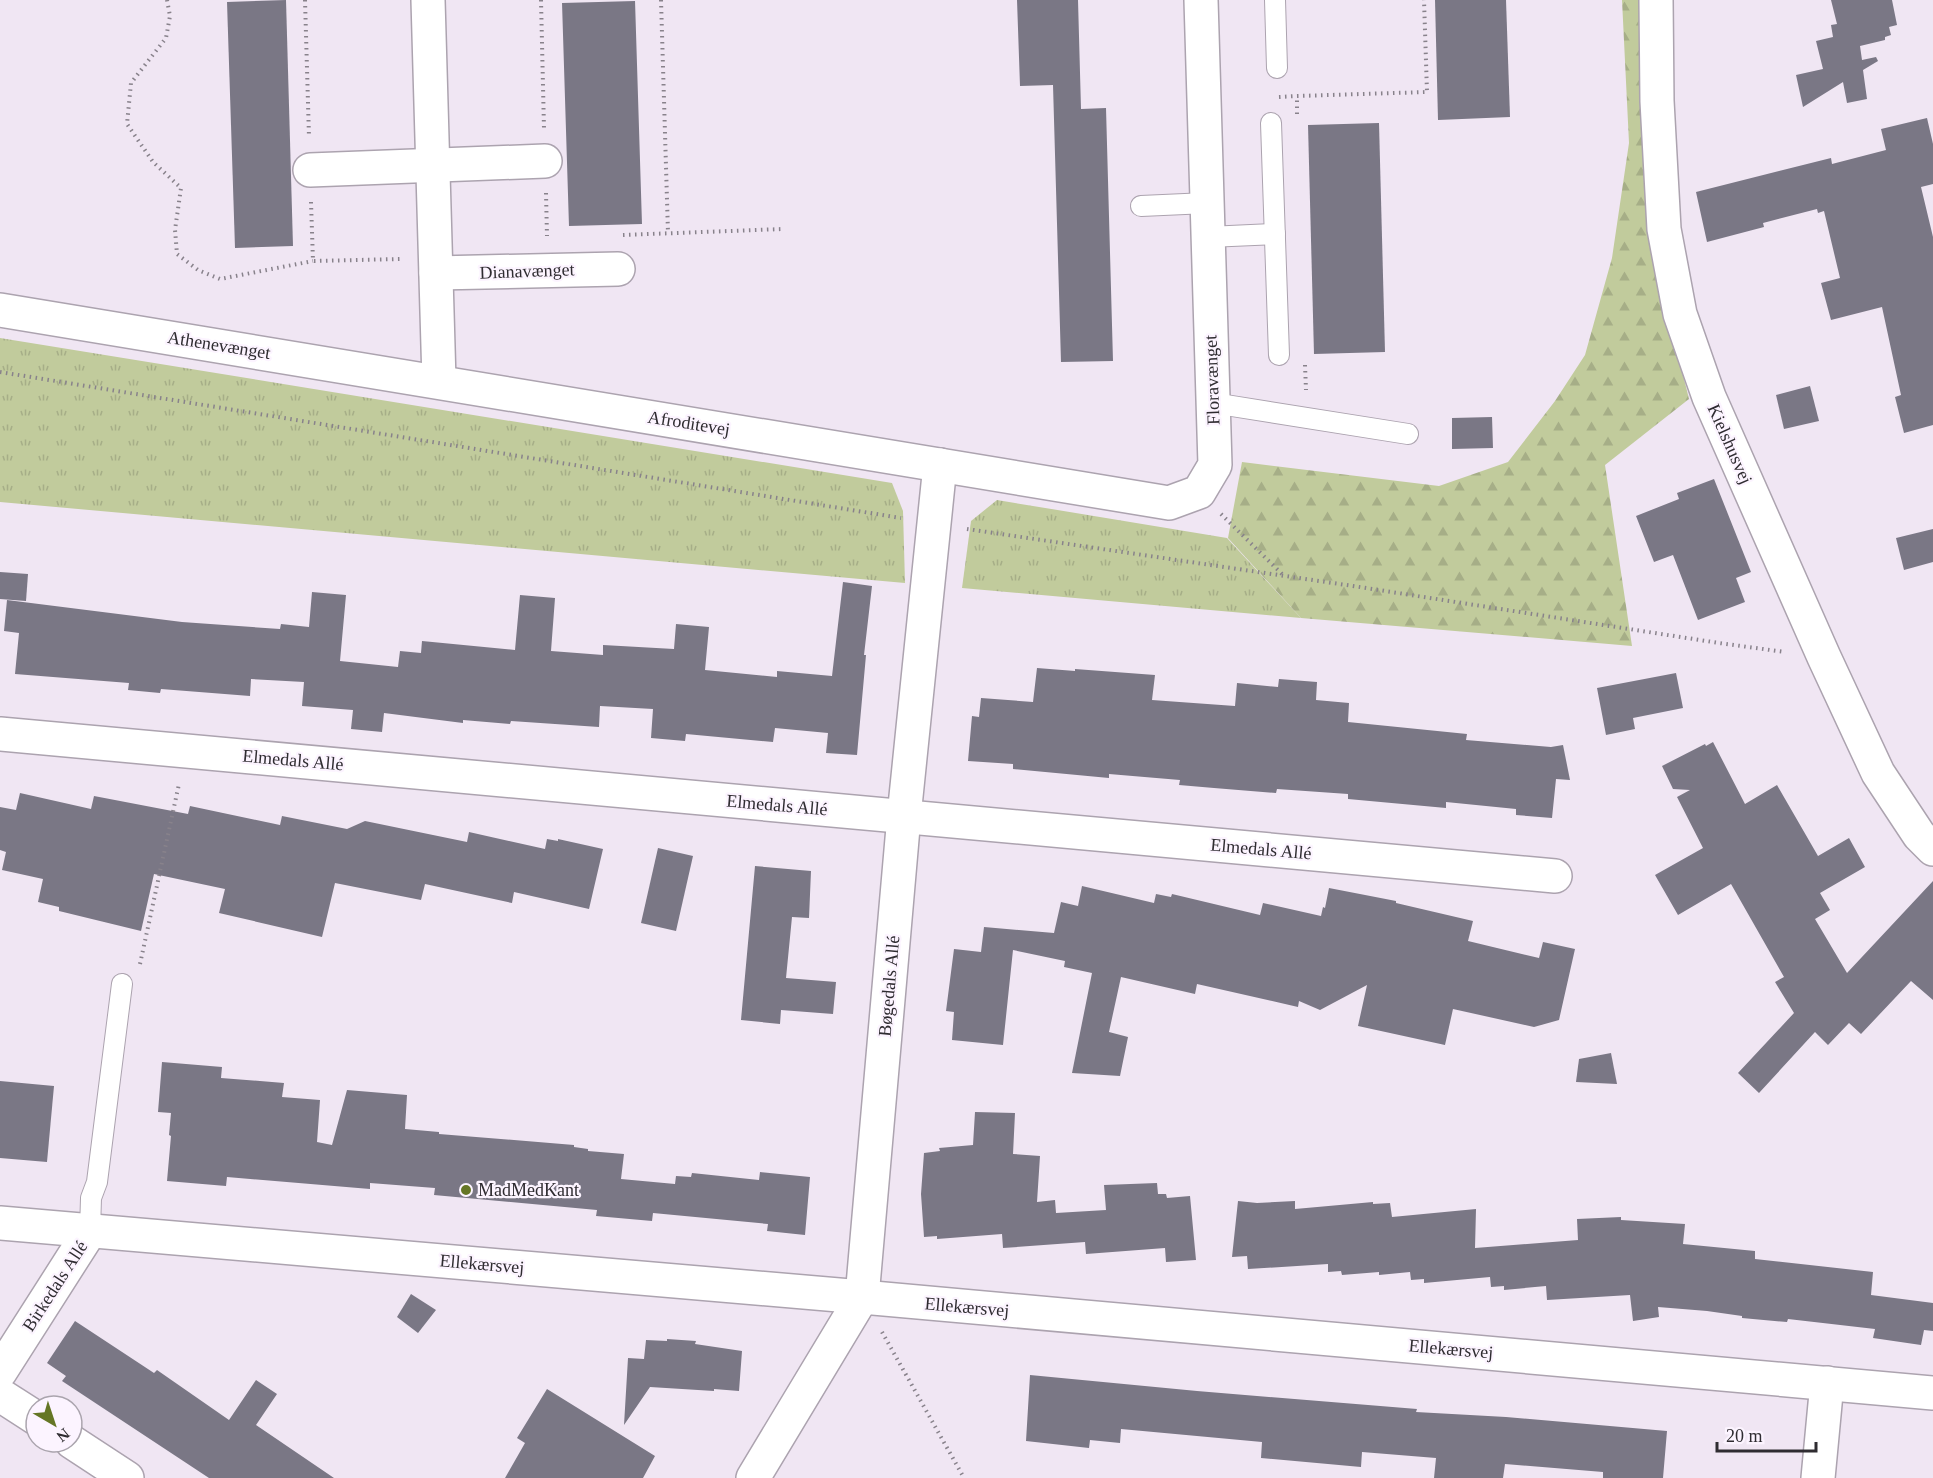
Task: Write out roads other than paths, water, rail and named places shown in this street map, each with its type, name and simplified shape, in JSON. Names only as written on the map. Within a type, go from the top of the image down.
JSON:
[{"type":"street","points":[[428,0],[439,381]]},
{"type":"street","name":"Floravænget","points":[[940,465],[1169,503],[1200,492],[1215,465],[1201,0]]},
{"type":"street","name":"Kielshusvej","points":[[1656,0],[1657,101],[1664,229],[1680,314],[1709,397],[1878,773],[1919,835],[1933,849]]},
{"type":"street","points":[[322,169],[545,160]]},
{"type":"street","name":"Dianavænget","points":[[435,273],[618,269]]},
{"type":"street","name":"Athenevænget","points":[[0,310],[439,381]]},
{"type":"street","name":"Afroditevej","points":[[439,381],[940,465]]},
{"type":"street","name":"Bøgedals Allé","points":[[753,1478],[862,1297],[904,816],[940,465]]},
{"type":"street","name":"Elmedals Allé","points":[[0,734],[1555,876]]},
{"type":"street","name":"Ellekærsvej","points":[[0,1223],[862,1297],[1933,1393]]},
{"type":"street","name":"Birkedals Allé","points":[[0,1372],[90,1231]]},
{"type":"street","points":[[1818,1478],[1827,1383]]},
{"type":"street","points":[[0,1395],[24,1410]]},
{"type":"street","points":[[84,1450],[127,1478]]},
{"type":"lane","points":[[1275,0],[1278,68]]},
{"type":"lane","points":[[1271,123],[1280,355]]},
{"type":"lane","points":[[1141,206],[1207,203]]},
{"type":"lane","points":[[1208,237],[1275,234]]},
{"type":"lane","points":[[1213,403],[1408,434]]},
{"type":"lane","points":[[90,1231],[91,1198],[97,1182],[122,984]]},
{"type":"place","name":"MadMedKant","points":[[466,1190]]}]
